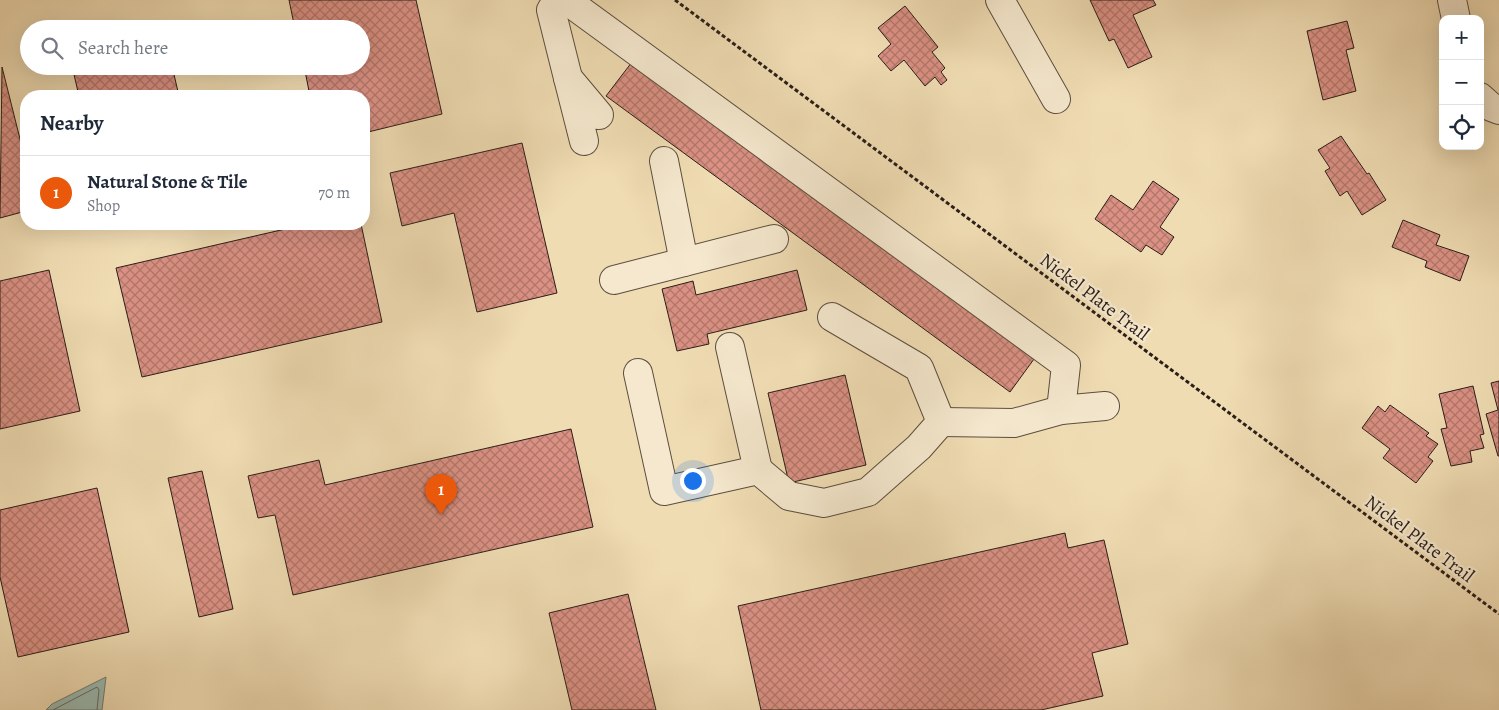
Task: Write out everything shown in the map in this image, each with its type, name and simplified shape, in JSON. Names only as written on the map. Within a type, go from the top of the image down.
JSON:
[{"type":"street","points":[[558,0],[551,10],[584,141]]},
{"type":"street","points":[[566,0],[1066,365],[1061,410]]},
{"type":"street","points":[[1000,0],[1056,98]]},
{"type":"street","points":[[1452,0],[1455,15]]},
{"type":"street","points":[[568,78],[599,115]]},
{"type":"street","points":[[664,161],[684,262]]},
{"type":"street","points":[[614,280],[774,239]]},
{"type":"street","points":[[832,317],[919,368],[941,422]]},
{"type":"street","points":[[730,346],[758,470],[789,496],[824,503],[868,492],[919,447],[941,422],[1014,423],[1061,410],[1105,406]]},
{"type":"street","points":[[638,373],[664,491],[758,470]]},
{"type":"path","name":"Nickel Plate Trail","points":[[675,0],[1499,614]]},
{"type":"water","points":[[106,677],[102,710],[46,710],[52,704]]},
{"type":"building","points":[[289,0],[416,0],[442,114],[370,132],[370,90],[309,90],[306,75],[370,75],[370,20],[293,20]]},
{"type":"building","points":[[1090,0],[1153,0],[1156,5],[1133,15],[1152,57],[1128,68],[1114,39],[1109,41]]},
{"type":"building","points":[[905,6],[938,47],[932,52],[945,68],[941,72],[947,80],[941,85],[935,77],[925,86],[904,60],[891,71],[878,56],[891,44],[878,28]]},
{"type":"building","points":[[1347,21],[1354,48],[1346,50],[1356,91],[1323,100],[1307,31]]},
{"type":"building","points":[[632,62],[1034,359],[1010,392],[606,96]]},
{"type":"building","points":[[2,67],[20,139],[20,213],[0,218]]},
{"type":"building","points":[[74,75],[174,75],[178,90],[78,90]]},
{"type":"building","points":[[1341,136],[1367,174],[1369,173],[1386,200],[1362,215],[1347,191],[1340,196],[1325,171],[1330,168],[1318,150]]},
{"type":"building","points":[[522,143],[557,293],[477,312],[454,213],[402,226],[390,173]]},
{"type":"building","points":[[1153,181],[1179,199],[1160,227],[1174,237],[1162,255],[1146,245],[1141,252],[1095,219],[1111,195],[1133,210]]},
{"type":"building","points":[[1403,220],[1440,235],[1436,245],[1469,256],[1460,281],[1425,267],[1427,261],[1392,247]]},
{"type":"building","points":[[281,230],[362,230],[382,322],[142,377],[116,268]]},
{"type":"building","points":[[49,270],[80,411],[0,429],[0,281]]},
{"type":"building","points":[[797,270],[807,310],[707,334],[709,344],[677,351],[662,289],[693,281],[696,295]]},
{"type":"building","points":[[845,375],[866,465],[789,483],[768,393]]},
{"type":"building","points":[[1499,381],[1498,456],[1486,414],[1498,410],[1491,383]]},
{"type":"building","points":[[1473,386],[1484,434],[1480,435],[1484,448],[1470,451],[1472,462],[1451,466],[1441,429],[1447,428],[1439,394]]},
{"type":"building","points":[[1390,405],[1429,433],[1426,436],[1438,444],[1428,457],[1433,461],[1416,483],[1383,458],[1390,449],[1362,428],[1378,406],[1385,412]]},
{"type":"building","points":[[571,429],[593,527],[293,595],[275,515],[258,518],[248,476],[319,460],[325,485]]},
{"type":"building","points":[[202,471],[233,609],[199,617],[168,478]]},
{"type":"building","points":[[97,488],[129,632],[18,657],[0,577],[0,510]]},
{"type":"building","points":[[1065,533],[1068,548],[1104,540],[1128,644],[1092,653],[1103,696],[1041,710],[761,710],[738,606]]},
{"type":"building","points":[[628,594],[656,710],[572,710],[549,613]]},
{"type":"place","name":"Natural Stone & Tile","points":[[441,515]]}]
